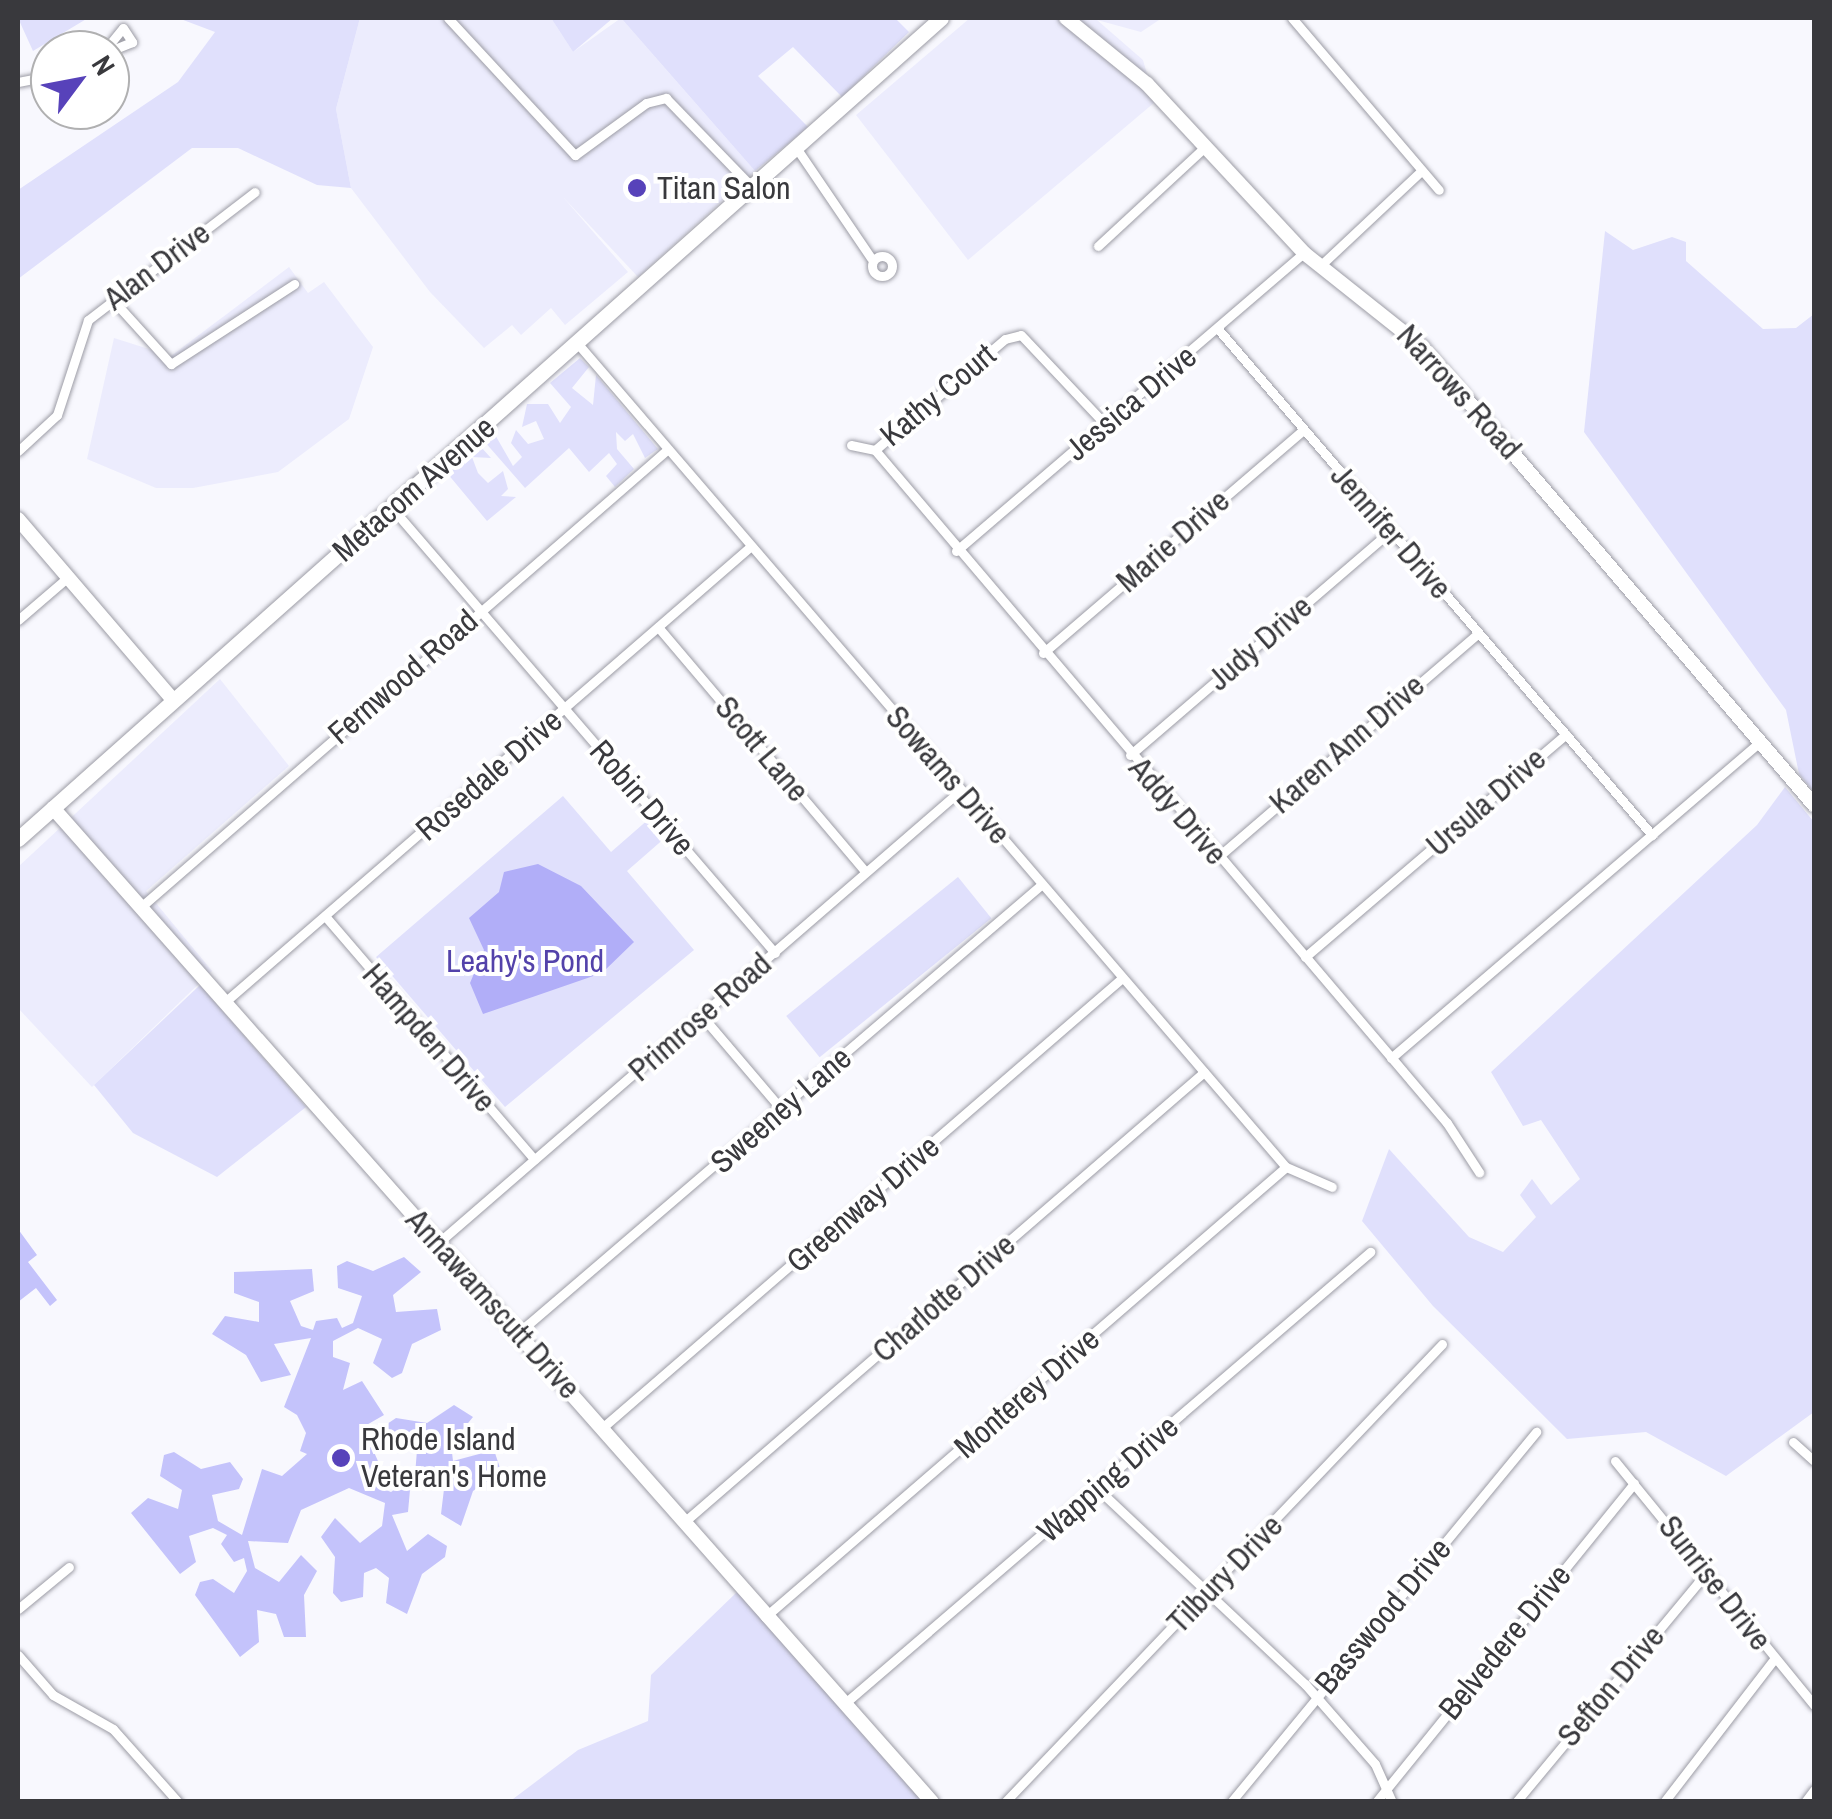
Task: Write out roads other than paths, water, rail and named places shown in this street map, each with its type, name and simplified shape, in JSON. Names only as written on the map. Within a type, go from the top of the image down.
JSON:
[{"type":"main road","name":"Metacom Avenue","points":[[18,839],[941,18]]},
{"type":"main road","name":"Metacom Avenue","points":[[803,143],[954,18]]},
{"type":"street","points":[[448,18],[575,155],[646,104],[666,98],[754,188]]},
{"type":"street","name":"Narrows Road","points":[[1066,18],[1114,53],[1304,253],[1434,361],[1814,805]]},
{"type":"street","points":[[1292,18],[1439,190]]},
{"type":"street","points":[[803,143],[870,258]]},
{"type":"street","points":[[1098,246],[1206,146]]},
{"type":"street","points":[[1321,264],[1422,171]]},
{"type":"street","name":"Alan Drive","points":[[18,451],[57,414],[82,328],[112,299],[255,192]]},
{"type":"street","name":"Jessica Drive","points":[[956,552],[1304,253]]},
{"type":"street","points":[[112,299],[170,364],[294,284]]},
{"type":"street","name":"Jennifer Drive","points":[[1218,329],[1566,734]]},
{"type":"street","name":"Kathy Court","points":[[852,446],[875,450],[1005,339],[1022,334],[1105,424]]},
{"type":"street","name":"Sowams Drive","points":[[578,344],[1286,1167],[1332,1187]]},
{"type":"street","name":"Marie Drive","points":[[1043,653],[1303,430]]},
{"type":"street","name":"Fernwood Road","points":[[142,906],[667,450]]},
{"type":"street","name":"Addy Drive","points":[[875,450],[956,552],[1391,1058],[1479,1172]]},
{"type":"street","name":"Robin Drive","points":[[392,508],[774,952]]},
{"type":"street","points":[[18,520],[174,700]]},
{"type":"street","name":"Judy Drive","points":[[1130,755],[1390,531]]},
{"type":"street","name":"Rosedale Drive","points":[[226,1002],[750,547]]},
{"type":"street","points":[[18,620],[68,578]]},
{"type":"street","name":"Scott Lane","points":[[658,627],[865,871]]},
{"type":"street","name":"Karen Ann Drive","points":[[1218,857],[1478,632]]},
{"type":"street","name":"Ursula Drive","points":[[1304,957],[1566,734],[1652,835]]},
{"type":"street","points":[[1391,1058],[1762,740]]},
{"type":"street","name":"Primrose Road","points":[[438,1243],[961,790]]},
{"type":"street","name":"Annawamscutt Drive","points":[[53,808],[932,1802]]},
{"type":"street","name":"Sweeney Lane","points":[[518,1332],[1042,884]]},
{"type":"street","name":"Hampden Drive","points":[[325,916],[534,1159]]},
{"type":"street","name":"Greenway Drive","points":[[602,1428],[1122,978]]},
{"type":"street","points":[[702,1016],[782,1110]]},
{"type":"street","name":"Charlotte Drive","points":[[683,1522],[1204,1072]]},
{"type":"street","name":"Monterey Drive","points":[[765,1617],[1286,1167]]},
{"type":"street","name":"Wapping Drive","points":[[844,1704],[1099,1490],[1370,1252]]},
{"type":"street","name":"Tilbury Drive","points":[[1005,1802],[1442,1344]]},
{"type":"street","name":"Basswood Drive","points":[[1230,1802],[1536,1432]]},
{"type":"street","points":[[1793,1442],[1814,1461]]},
{"type":"street","name":"Sunrise Drive","points":[[1615,1461],[1814,1705]]},
{"type":"street","name":"Belvedere Drive","points":[[1376,1802],[1634,1483]]},
{"type":"street","points":[[1099,1490],[1316,1696],[1375,1764],[1392,1802]]},
{"type":"street","points":[[18,1609],[69,1566]]},
{"type":"street","name":"Sefton Drive","points":[[1516,1802],[1707,1572]]},
{"type":"street","points":[[18,1655],[54,1695],[114,1729],[178,1802]]},
{"type":"street","points":[[1664,1802],[1774,1659]]},
{"type":"street","points":[[1805,1802],[1814,1790]]},
{"type":"place","name":"Titan Salon","points":[[637,188]]},
{"type":"place","name":"Rhode Island Veteran's Home","points":[[341,1458]]},
{"type":"park label","name":"Leahy's Pond","points":[[525,961]]}]
